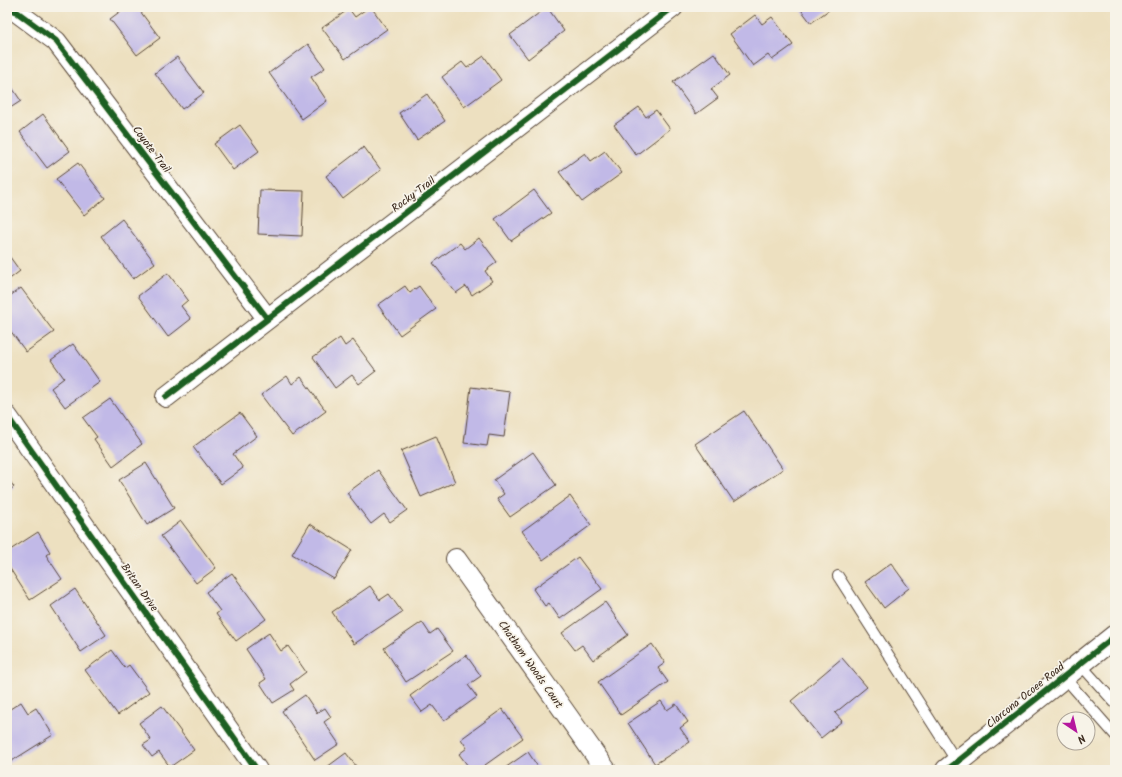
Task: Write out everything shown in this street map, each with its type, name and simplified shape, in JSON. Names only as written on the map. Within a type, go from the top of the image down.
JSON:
[{"type":"street","name":"Rocky Trail","points":[[166,397],[673,7]]},
{"type":"street","name":"Coyote Trail","points":[[7,8],[14,10],[56,41],[267,318]]},
{"type":"street","name":"Britan Drive","points":[[7,416],[257,770]]},
{"type":"street","name":"Chatham Woods Court","points":[[456,559],[606,770]]},
{"type":"street","name":"Clarcona Ocoee Road","points":[[952,766],[1115,636]]},
{"type":"lane","points":[[838,576],[952,766]]},
{"type":"lane","points":[[1072,671],[1115,703]]},
{"type":"lane","points":[[1072,671],[1115,735]]},
{"type":"building","points":[[126,7],[137,7],[160,38],[137,55],[110,19]]},
{"type":"building","points":[[371,7],[387,29],[345,59],[322,28],[349,9],[355,17]]},
{"type":"building","points":[[547,7],[564,31],[528,59],[510,35]]},
{"type":"building","points":[[799,7],[833,7],[811,23]]},
{"type":"building","points":[[755,15],[762,24],[772,17],[793,45],[772,60],[768,55],[753,66],[730,34]]},
{"type":"building","points":[[308,44],[325,68],[311,77],[327,101],[302,119],[269,73]]},
{"type":"building","points":[[714,53],[730,75],[711,89],[718,98],[696,114],[673,82]]},
{"type":"building","points":[[484,56],[501,80],[464,107],[442,77],[462,62],[467,68]]},
{"type":"building","points":[[177,57],[204,93],[182,109],[155,73]]},
{"type":"building","points":[[7,80],[21,101],[7,110]]},
{"type":"building","points":[[427,94],[445,121],[417,140],[399,113]]},
{"type":"building","points":[[639,107],[646,117],[656,110],[670,129],[636,155],[614,125]]},
{"type":"building","points":[[43,114],[70,151],[47,168],[20,132]]},
{"type":"building","points":[[240,125],[259,151],[233,170],[214,144]]},
{"type":"building","points":[[364,147],[381,170],[343,199],[326,176]]},
{"type":"building","points":[[605,151],[622,173],[582,202],[559,172],[585,153],[591,161]]},
{"type":"building","points":[[78,163],[105,198],[84,215],[56,179]]},
{"type":"building","points":[[260,190],[304,191],[302,236],[258,234]]},
{"type":"building","points":[[534,190],[551,213],[511,241],[495,219]]},
{"type":"building","points":[[122,219],[155,263],[133,279],[101,236]]},
{"type":"building","points":[[479,238],[497,262],[485,271],[492,281],[472,295],[466,286],[456,293],[433,263],[460,243],[465,249]]},
{"type":"building","points":[[7,253],[20,271],[7,281]]},
{"type":"building","points":[[168,273],[188,300],[181,306],[191,319],[168,337],[138,296]]},
{"type":"building","points":[[405,286],[410,293],[419,286],[436,309],[400,335],[378,305]]},
{"type":"building","points":[[21,288],[54,332],[26,352],[7,326],[7,298]]},
{"type":"building","points":[[340,338],[345,346],[353,340],[376,371],[359,384],[352,375],[335,388],[313,357]]},
{"type":"building","points":[[73,344],[100,382],[65,407],[51,388],[64,378],[51,360]]},
{"type":"building","points":[[287,376],[292,384],[301,377],[326,411],[292,436],[261,395]]},
{"type":"building","points":[[471,387],[510,392],[504,437],[489,435],[487,446],[464,443]]},
{"type":"building","points":[[110,399],[142,444],[113,466],[94,439],[97,437],[83,418]]},
{"type":"building","points":[[744,411],[783,469],[734,502],[695,444]]},
{"type":"building","points":[[240,413],[257,436],[233,454],[243,468],[221,484],[193,447]]},
{"type":"building","points":[[436,436],[455,482],[421,497],[401,451]]},
{"type":"building","points":[[533,452],[556,485],[510,517],[497,499],[504,494],[494,480]]},
{"type":"building","points":[[146,463],[174,508],[147,525],[119,480]]},
{"type":"building","points":[[378,470],[407,510],[390,522],[384,514],[371,524],[347,493]]},
{"type":"building","points":[[7,477],[14,487],[7,492]]},
{"type":"building","points":[[570,496],[591,525],[543,560],[522,531]]},
{"type":"building","points":[[181,521],[216,568],[196,583],[161,536]]},
{"type":"building","points":[[310,524],[352,550],[334,579],[292,554]]},
{"type":"building","points":[[38,532],[50,552],[46,555],[62,579],[30,600],[7,564],[7,552]]},
{"type":"building","points":[[578,557],[602,589],[560,619],[549,603],[545,606],[533,589]]},
{"type":"building","points":[[891,563],[909,588],[884,608],[865,582]]},
{"type":"building","points":[[232,573],[266,619],[236,641],[216,614],[220,611],[206,592]]},
{"type":"building","points":[[370,586],[380,600],[389,594],[402,612],[354,644],[332,612]]},
{"type":"building","points":[[75,589],[106,635],[81,652],[51,606]]},
{"type":"building","points":[[605,602],[628,635],[593,660],[582,645],[575,650],[562,633]]},
{"type":"building","points":[[422,622],[430,634],[437,629],[453,651],[406,682],[384,648]]},
{"type":"building","points":[[269,633],[281,651],[288,646],[306,672],[290,684],[294,690],[273,703],[260,683],[266,679],[246,649]]},
{"type":"building","points":[[652,644],[665,663],[658,668],[668,682],[621,715],[598,682]]},
{"type":"building","points":[[112,650],[125,668],[129,665],[149,692],[118,715],[85,670]]},
{"type":"building","points":[[466,655],[481,676],[468,685],[477,697],[444,721],[432,705],[422,712],[410,696]]},
{"type":"building","points":[[842,658],[867,687],[835,713],[842,721],[821,738],[791,701]]},
{"type":"building","points":[[305,695],[317,713],[325,708],[331,717],[324,722],[339,744],[315,760],[282,711]]},
{"type":"building","points":[[661,701],[667,710],[676,704],[688,722],[680,728],[690,742],[655,764],[628,723]]},
{"type":"building","points":[[21,702],[28,713],[36,708],[53,735],[7,764],[7,736],[9,735],[7,732],[7,711]]},
{"type":"building","points":[[162,706],[194,750],[170,767],[159,752],[152,757],[143,745],[151,740],[139,723]]},
{"type":"building","points":[[502,709],[523,738],[478,770],[471,770],[459,754],[467,748],[461,739]]},
{"type":"building","points":[[528,752],[540,770],[502,770]]},
{"type":"building","points":[[346,753],[359,770],[323,770]]},
{"type":"cycle path","points":[[166,397],[673,7]]},
{"type":"cycle path","points":[[7,8],[14,10],[56,41],[267,318]]},
{"type":"cycle path","points":[[7,416],[257,770]]},
{"type":"cycle path","points":[[947,770],[1115,636]]}]
